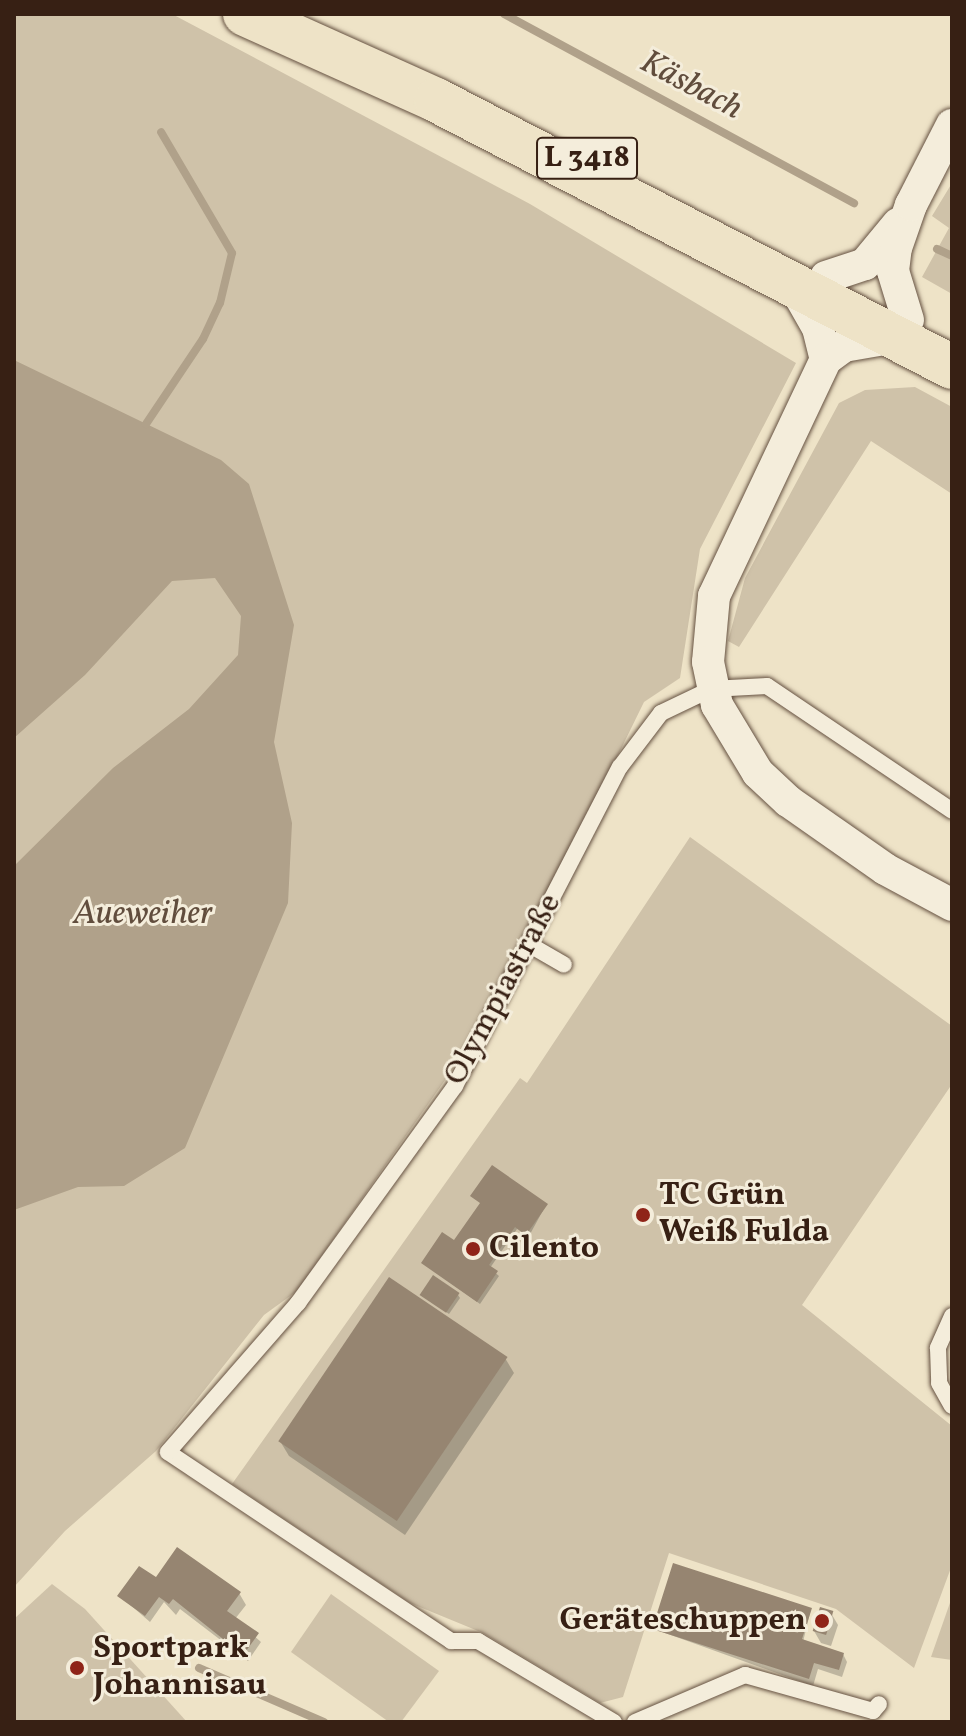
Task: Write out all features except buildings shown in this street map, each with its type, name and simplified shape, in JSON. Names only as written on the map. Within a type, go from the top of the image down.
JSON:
[{"type":"main road","name":"L 3418","points":[[245,14],[436,100],[809,280]]},
{"type":"main road","name":"L 3418","points":[[302,14],[902,329],[952,367]]},
{"type":"main road","name":"L 3418","points":[[902,329],[952,344]]},
{"type":"street","points":[[826,359],[809,280],[865,264],[911,205],[952,125]]},
{"type":"street","points":[[911,205],[893,271],[902,329],[844,346],[826,359],[714,596],[708,630],[711,689],[732,736],[758,773],[788,801],[898,877],[952,905]]},
{"type":"lane","points":[[711,689],[767,686],[952,811]]},
{"type":"lane","name":"Olympiastraße","points":[[614,1722],[478,1641],[451,1641],[168,1452],[298,1303],[455,1086],[620,767],[647,726],[671,707],[711,689]]},
{"type":"lane","points":[[530,945],[564,965]]},
{"type":"lane","points":[[952,1316],[938,1348],[939,1383],[952,1406]]},
{"type":"lane","points":[[635,1722],[745,1675],[873,1711],[879,1704]]},
{"type":"shaded area","points":[[14,14],[172,14],[530,204],[796,363],[700,549],[680,678],[644,702],[525,945],[450,1073],[297,1291],[264,1315],[156,1451],[65,1531],[14,1587]]},
{"type":"shaded area","points":[[952,183],[952,294],[922,277],[949,228],[932,216]]},
{"type":"shaded area","points":[[915,387],[952,407],[952,494],[871,441],[739,647],[728,641],[745,578],[839,403],[865,390]]},
{"type":"shaded area","name":"TC Grün Weiß Fulda","points":[[690,837],[952,1026],[952,1084],[802,1305],[952,1426],[952,1565],[914,1668],[836,1609],[669,1553],[623,1697],[600,1703],[483,1633],[410,1603],[232,1484],[520,1078],[527,1083]]},
{"type":"shaded area","name":"Sportpark Johannisau","points":[[52,1584],[85,1609],[187,1722],[14,1722],[14,1619]]},
{"type":"shaded area","points":[[331,1594],[439,1671],[401,1722],[389,1722],[291,1652]]},
{"type":"shaded area","points":[[952,1597],[952,1660],[931,1657]]},
{"type":"water","name":"Aueweiher","points":[[14,360],[221,460],[249,484],[294,625],[274,742],[292,823],[288,903],[185,1148],[124,1186],[78,1187],[14,1210],[14,866],[113,768],[189,709],[238,655],[241,616],[215,578],[172,581],[85,675],[14,738]]},
{"type":"waterway","name":"Käsbach","points":[[504,14],[854,203]]},
{"type":"waterway","points":[[146,424],[203,339],[220,303],[232,253],[161,132]]},
{"type":"waterway","name":"Käsbach","points":[[937,249],[952,256]]},
{"type":"waterway","points":[[199,1668],[324,1722]]},
{"type":"place","name":"TC Grün Weiß Fulda","points":[[643,1215]]},
{"type":"place","name":"Cilento","points":[[473,1249]]},
{"type":"place","name":"Geräteschuppen","points":[[822,1621]]},
{"type":"place","name":"Sportpark Johannisau","points":[[77,1668]]}]
